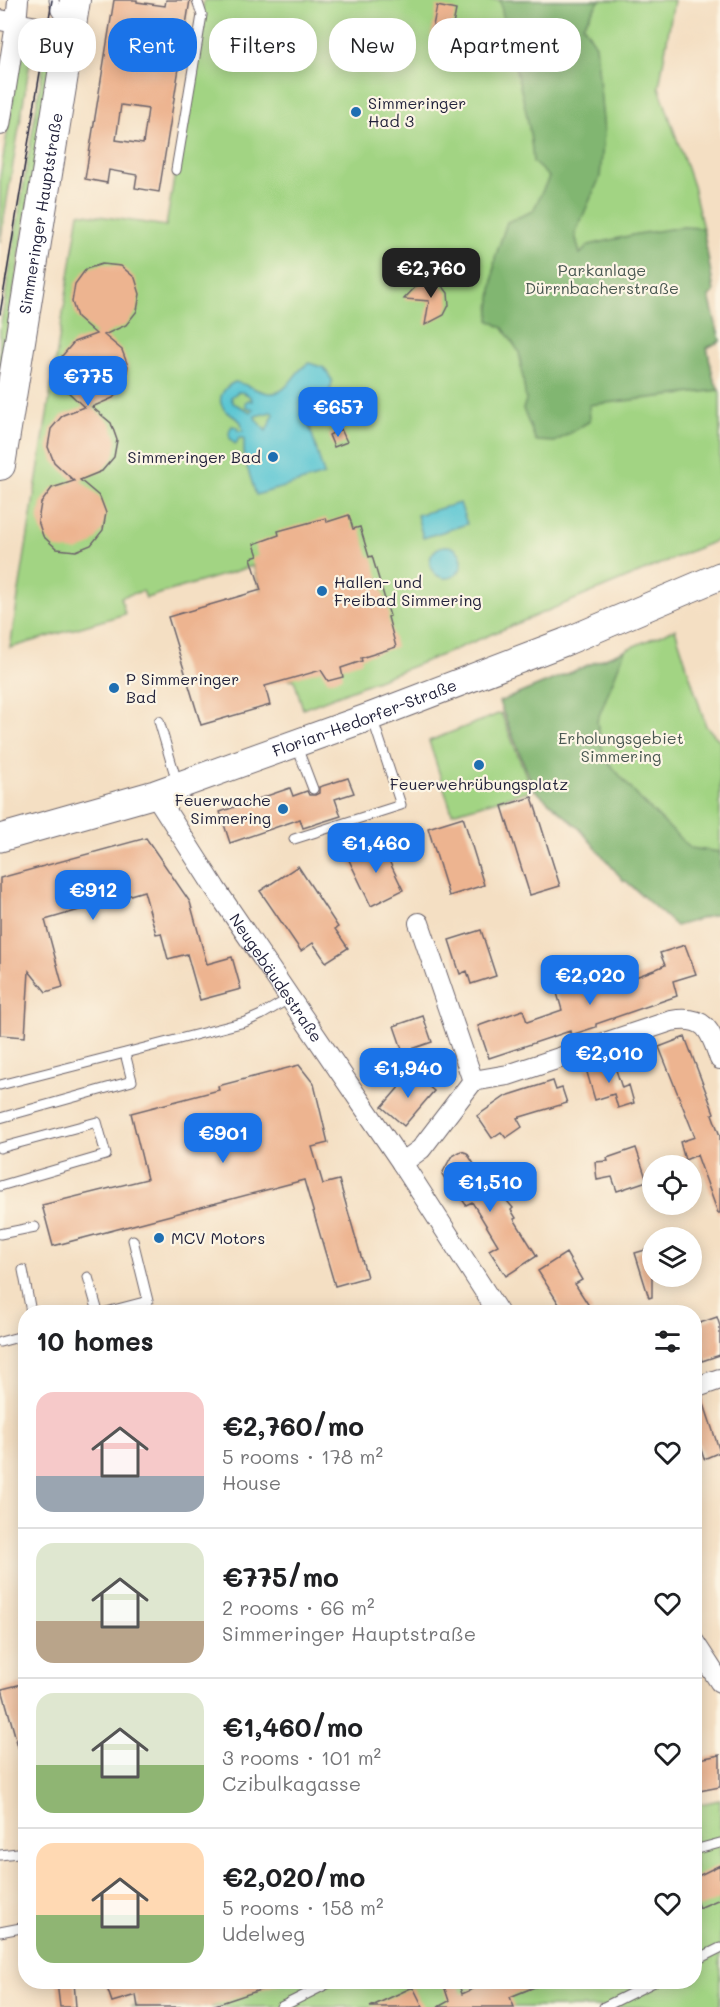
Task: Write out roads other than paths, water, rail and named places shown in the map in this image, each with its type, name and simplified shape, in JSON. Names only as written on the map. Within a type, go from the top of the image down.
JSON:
[{"type":"main road","name":"Simmeringer Hauptstraße","points":[[72,18],[75,0]]},
{"type":"main road","name":"Simmeringer Hauptstraße","points":[[0,465],[63,72]]},
{"type":"main road","name":"Florian-Hedorfer-Straße","points":[[0,838],[167,789],[372,716],[565,642],[720,576]]},
{"type":"street","points":[[0,125],[8,22],[18,0]]},
{"type":"street","name":"Neugebäudestraße","points":[[167,789],[215,888],[402,1163],[493,1305]]},
{"type":"street","points":[[419,923],[473,1080]]},
{"type":"street","points":[[402,1163],[421,1149],[473,1080],[508,1075],[683,1019],[693,1019],[708,1030],[720,1059]]},
{"type":"street","points":[[702,1385],[720,1379]]},
{"type":"street","points":[[702,1654],[720,1682]]},
{"type":"lane","points":[[54,0],[60,18]]},
{"type":"lane","points":[[176,170],[202,15],[197,0]]},
{"type":"lane","points":[[294,839],[401,805],[372,716]]},
{"type":"lane","points":[[159,721],[167,789]]},
{"type":"lane","points":[[296,743],[313,789]]},
{"type":"lane","points":[[0,1086],[244,1022],[290,998]]},
{"type":"lane","points":[[0,1118],[132,1081],[125,1053]]},
{"type":"lane","points":[[0,1148],[97,1122],[106,1155],[0,1186]]},
{"type":"lane","points":[[0,1234],[35,1227]]},
{"type":"lane","points":[[133,1240],[148,1301],[133,1305]]},
{"type":"lane","points":[[23,1270],[30,1305]]},
{"type":"lane","points":[[88,1277],[96,1305]]},
{"type":"lane","points":[[0,1342],[18,1337]]},
{"type":"lane","points":[[702,1848],[720,1843]]},
{"type":"lane","points":[[0,1855],[18,1853]]},
{"type":"lane","points":[[0,1932],[18,1929]]},
{"type":"lane","points":[[702,1957],[720,1948]]},
{"type":"lane","points":[[281,2007],[317,1989]]},
{"type":"lane","points":[[604,2007],[640,1989]]},
{"type":"water","points":[[309,363],[324,368],[332,380],[326,397],[307,417],[324,475],[256,495],[244,457],[244,438],[239,438],[236,444],[230,436],[232,426],[237,427],[238,431],[243,431],[241,422],[222,406],[222,394],[235,382],[268,393],[281,391]],"holes":[[[238,392],[250,397],[252,401],[248,400],[245,403],[246,407],[253,409],[251,412],[233,403],[231,397]],[[271,412],[274,414],[266,431],[255,416]]]},
{"type":"water","points":[[460,503],[467,524],[423,538],[417,515]]},
{"type":"water","points":[[446,546],[457,551],[462,562],[457,573],[446,578],[435,573],[430,562],[435,551]]},
{"type":"tram line","points":[[0,314],[52,0]]},
{"type":"place","name":"Simmeringer Had 3","points":[[356,112]]},
{"type":"place","name":"Simmeringer Bad","points":[[273,457]]},
{"type":"place","name":"Hallen- und Freibad Simmering","points":[[322,591]]},
{"type":"place","name":"P Simmeringer Bad","points":[[114,688]]},
{"type":"place","name":"Feuerwehrübungsplatz","points":[[479,765]]},
{"type":"place","name":"Feuerwache Simmering","points":[[283,809]]},
{"type":"place","name":"MCV Motors","points":[[159,1238]]},
{"type":"park label","name":"Parkanlage Dürrnbacherstraße","points":[[602,279]]},
{"type":"park label","name":"Erholungsgebiet Simmering","points":[[621,747]]}]
